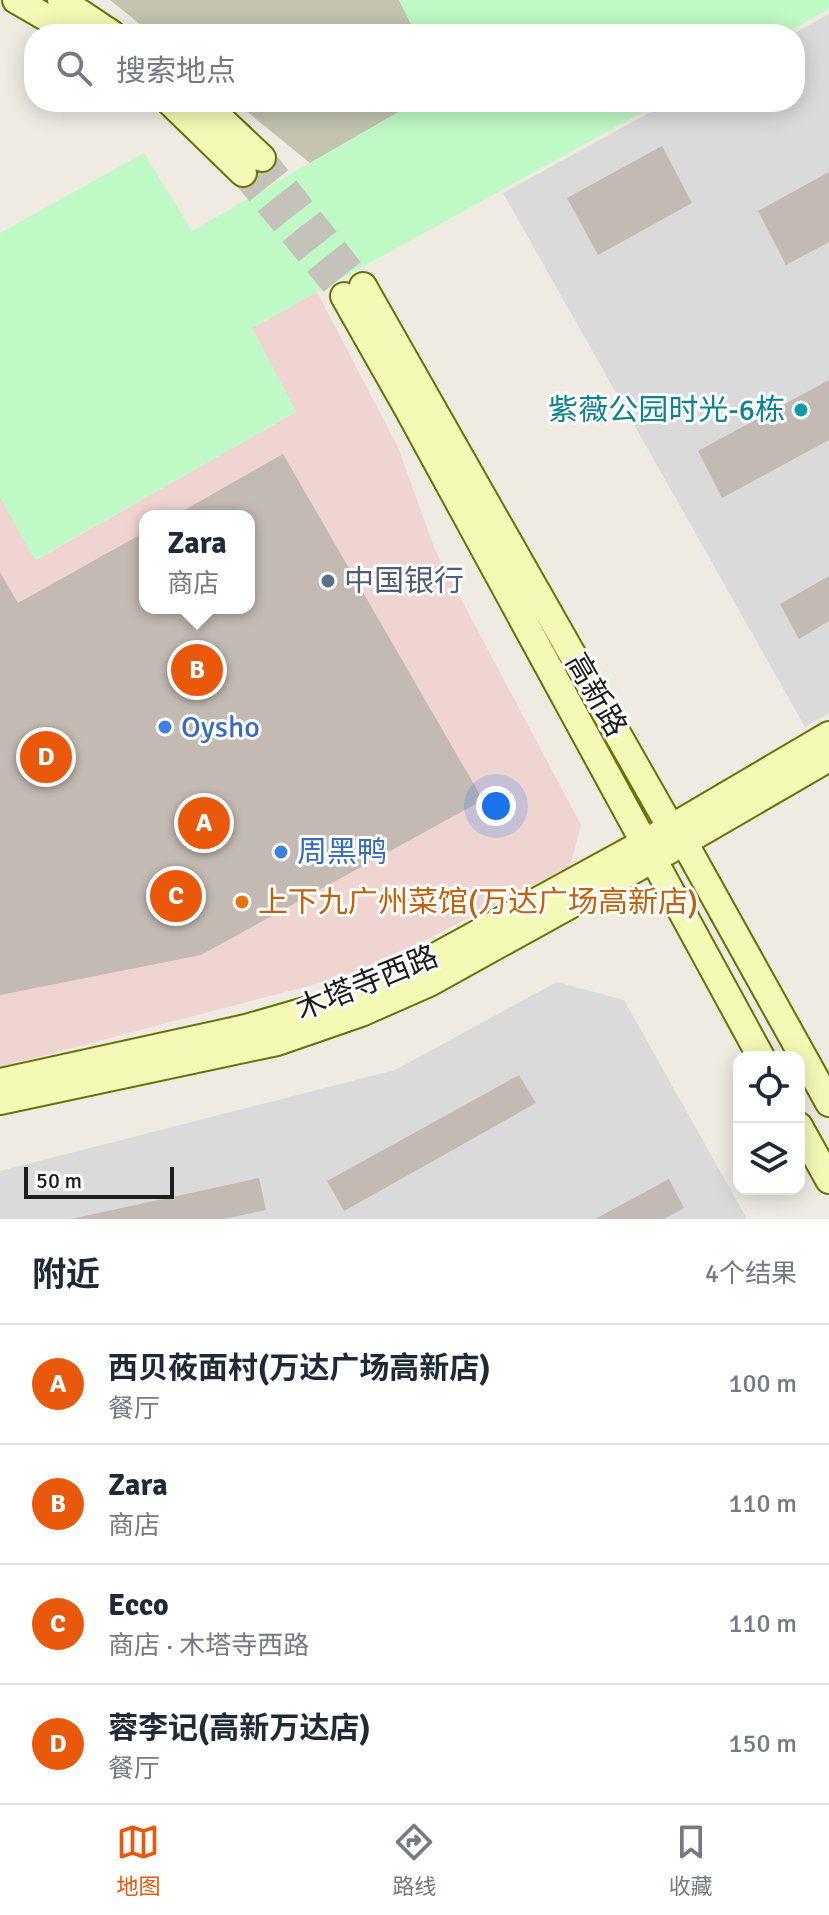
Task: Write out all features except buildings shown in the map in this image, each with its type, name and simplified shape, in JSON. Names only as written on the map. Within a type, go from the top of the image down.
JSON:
[{"type":"main road","points":[[16,0],[58,24]]},
{"type":"main road","points":[[61,0],[97,24]]},
{"type":"main road","points":[[183,112],[253,165],[211,112]]},
{"type":"main road","name":"高新路","points":[[758,1051],[353,291],[677,835],[829,1103]]},
{"type":"main road","name":"木塔寺西路","points":[[677,835],[829,735]]},
{"type":"main road","name":"木塔寺西路","points":[[0,1082],[246,1028],[336,1002],[422,964],[829,758]]},
{"type":"main road","name":"木塔寺西路","points":[[0,1101],[277,1042],[361,1013],[429,983],[649,850]]},
{"type":"main road","points":[[805,1137],[829,1180]]},
{"type":"shaded area","points":[[110,0],[399,0],[411,24],[140,24]]},
{"type":"shaded area","points":[[829,14],[829,713],[805,727],[503,193],[651,112],[805,112],[805,27]]},
{"type":"shaded area","points":[[247,112],[399,112],[310,163]]},
{"type":"shaded area","points":[[317,292],[398,447],[435,550],[581,825],[570,866],[365,971],[0,1067],[0,497],[36,560],[296,412],[252,328]]},
{"type":"shaded area","points":[[557,982],[624,1000],[747,1219],[0,1219],[0,1171],[395,1070]]},
{"type":"green space","points":[[399,0],[829,0],[829,9],[802,24],[411,24]]},
{"type":"green space","points":[[399,112],[643,112],[252,328],[296,412],[35,560],[0,497],[0,233],[144,153],[192,231]]},
{"type":"tunnel","points":[[262,158],[363,286]]},
{"type":"tunnel","points":[[243,173],[344,296]]},
{"type":"place","name":"紫薇公园时光-6栋","points":[[801,410]]},
{"type":"place","name":"中国银行","points":[[328,581]]},
{"type":"place","name":"Zara","points":[[197,670]]},
{"type":"place","name":"Oysho","points":[[165,727]]},
{"type":"place","name":"蓉李记(高新万达店)","points":[[46,757]]},
{"type":"place","name":"西贝莜面村(万达广场高新店)","points":[[204,823]]},
{"type":"place","name":"周黑鸭","points":[[281,852]]},
{"type":"place","name":"Ecco","points":[[176,896]]},
{"type":"place","name":"上下九广州菜馆(万达广场高新店)","points":[[242,902]]}]
